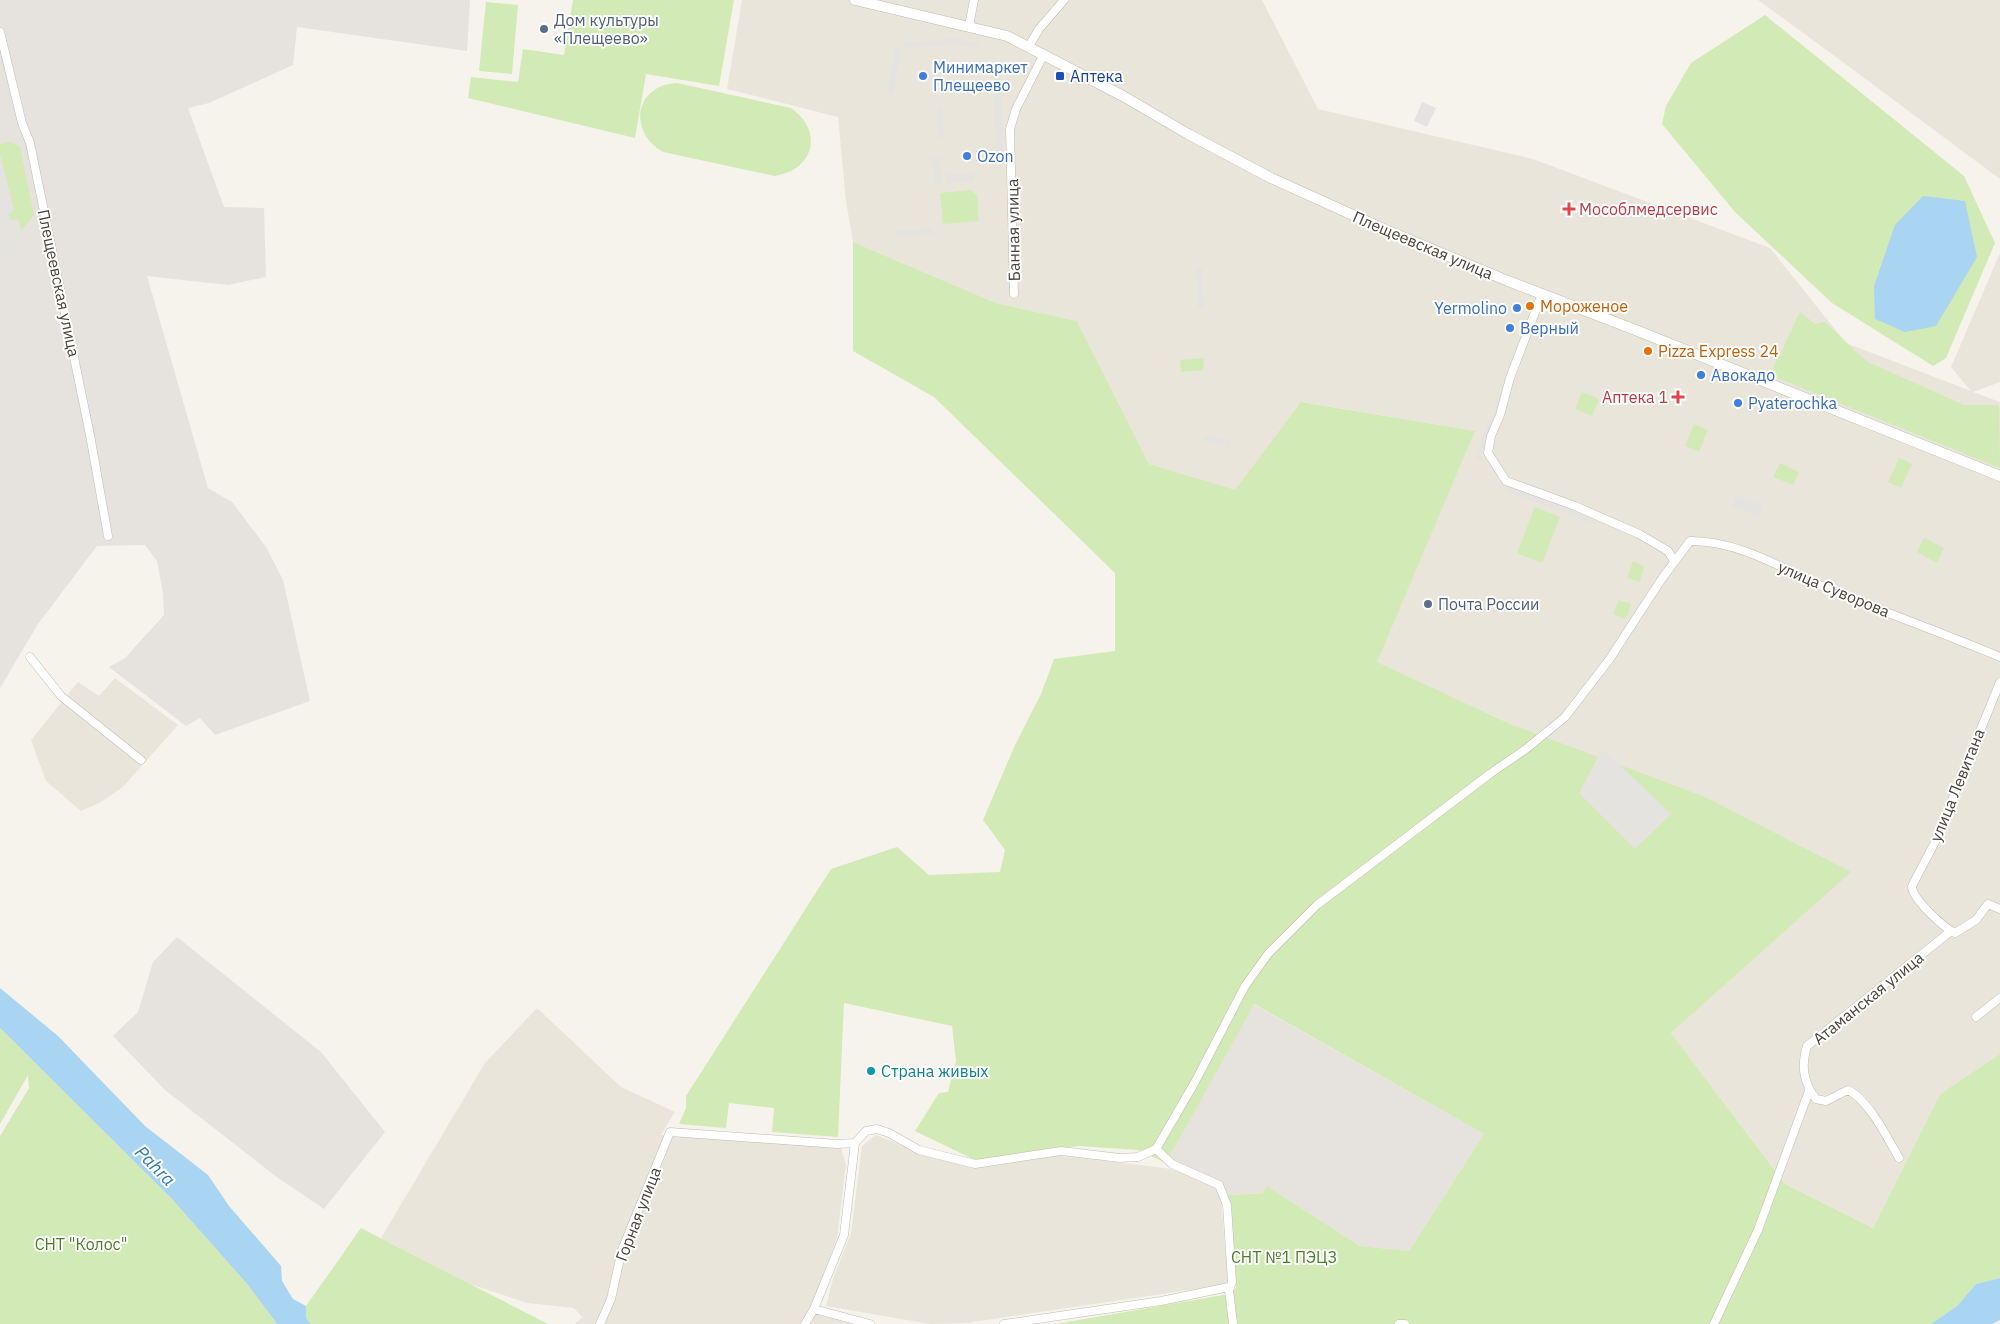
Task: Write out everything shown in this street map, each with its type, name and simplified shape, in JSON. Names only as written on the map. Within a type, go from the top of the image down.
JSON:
[{"type":"street","name":"Плещеевская улица","points":[[855,0],[1007,36],[1123,96],[1188,134],[1299,192],[1542,294],[2000,476]]},
{"type":"street","points":[[969,26],[974,0]]},
{"type":"street","points":[[1029,46],[1040,29],[1064,0]]},
{"type":"street","name":"Плещеевская улица","points":[[0,32],[22,123],[30,143],[90,435],[108,536]]},
{"type":"street","name":"Банная улица","points":[[1014,294],[1010,129],[1016,109],[1044,54]]},
{"type":"street","points":[[1542,294],[1510,378],[1500,415],[1491,436],[1488,453],[1506,481],[1575,506],[1639,534],[1668,551],[1674,561]]},
{"type":"street","name":"улица Суворова","points":[[1156,1149],[1195,1082],[1245,986],[1268,954],[1317,905],[1491,773],[1526,750],[1565,717],[1609,660],[1674,561],[1690,541],[1712,540],[2000,657]]},
{"type":"street","points":[[30,657],[61,696],[142,760]]},
{"type":"street","name":"улица Левитана","points":[[1950,931],[1928,911],[1912,891],[1912,886],[1935,842],[2000,682]]},
{"type":"street","points":[[1950,931],[1955,933],[1968,927],[1988,904],[2000,909]]},
{"type":"street","name":"Атаманская улица","points":[[1810,1090],[1805,1082],[1804,1071],[1808,1046],[1950,931]]},
{"type":"street","points":[[1976,1017],[2000,998]]},
{"type":"street","points":[[1810,1090],[1816,1099],[1826,1101],[1848,1090],[1857,1094],[1886,1135],[1899,1158]]},
{"type":"street","points":[[1714,1324],[1758,1230],[1810,1090]]},
{"type":"street","points":[[805,1324],[814,1309],[844,1235],[855,1143],[866,1132],[877,1129],[919,1150],[975,1164],[1061,1151],[1120,1158],[1138,1156],[1156,1149],[1172,1164],[1220,1185],[1227,1205],[1232,1282],[1229,1287],[1233,1324]]},
{"type":"street","name":"Горная улица","points":[[600,1324],[611,1299],[622,1250],[670,1132],[837,1144],[855,1143]]},
{"type":"street","points":[[1004,1324],[1035,1322],[1162,1301],[1229,1287]]},
{"type":"street","points":[[814,1309],[870,1324]]},
{"type":"street","points":[[1399,1324],[1405,1324]]},
{"type":"shaded area","points":[[0,0],[470,0],[467,51],[297,27],[293,65],[209,103],[188,108],[224,207],[264,208],[266,277],[228,285],[147,276],[208,488],[232,502],[266,547],[283,580],[310,701],[215,735],[200,718],[186,726],[109,667],[125,658],[164,615],[163,593],[157,561],[145,545],[97,546],[38,624],[0,688]]},
{"type":"shaded area","points":[[742,0],[1262,0],[1318,109],[1533,159],[1770,248],[1846,343],[1971,391],[1951,367],[2000,253],[2000,382],[1973,392],[2000,402],[2000,1054],[1940,1094],[1873,1228],[1785,1184],[1671,1033],[1850,872],[1510,724],[1376,662],[1475,431],[1302,402],[1235,491],[1149,464],[1077,321],[996,303],[853,242],[846,201],[838,117],[727,89]]},
{"type":"shaded area","points":[[1758,0],[2000,0],[2000,179],[1836,57]]},
{"type":"shaded area","points":[[958,38],[979,44],[977,49],[958,44],[905,49],[905,42]]},
{"type":"shaded area","points":[[895,49],[901,50],[894,94],[887,93]]},
{"type":"shaded area","points":[[993,78],[1001,78],[1005,164],[997,164]]},
{"type":"shaded area","points":[[1422,102],[1436,108],[1427,127],[1414,121]]},
{"type":"shaded area","points":[[936,108],[942,108],[944,138],[939,139]]},
{"type":"shaded area","points":[[0,156],[12,211],[8,215],[12,232],[22,233],[24,241],[20,251],[0,257]]},
{"type":"shaded area","points":[[932,158],[940,158],[942,183],[934,184]]},
{"type":"shaded area","points":[[974,173],[974,181],[947,183],[946,175]]},
{"type":"shaded area","points":[[933,228],[934,234],[895,237],[894,231]]},
{"type":"shaded area","points":[[1196,268],[1202,268],[1204,308],[1198,308]]},
{"type":"shaded area","points":[[1490,418],[1495,420],[1479,462],[1474,459]]},
{"type":"shaded area","points":[[1205,434],[1232,441],[1230,448],[1204,441]]},
{"type":"shaded area","points":[[1508,484],[1598,518],[1595,524],[1505,491]]},
{"type":"shaded area","points":[[1735,495],[1764,506],[1760,517],[1731,506]]},
{"type":"shaded area","points":[[115,678],[178,725],[123,787],[101,802],[81,811],[46,781],[31,740],[78,682],[99,696]]},
{"type":"shaded area","points":[[1604,750],[1671,814],[1635,849],[1579,793],[1599,755]]},
{"type":"shaded area","points":[[177,937],[321,1052],[385,1132],[324,1209],[278,1178],[165,1090],[113,1036],[138,1012],[153,962]]},
{"type":"shaded area","points":[[1253,1004],[1484,1134],[1409,1251],[1360,1246],[1267,1186],[1263,1193],[1228,1195],[1221,1183],[1166,1163]]},
{"type":"shaded area","points":[[537,1008],[621,1087],[675,1112],[661,1135],[841,1148],[846,1165],[837,1238],[811,1308],[814,1314],[854,1324],[575,1324],[582,1317],[574,1308],[527,1303],[470,1284],[381,1238],[485,1063]]},
{"type":"shaded area","points":[[876,1135],[936,1159],[976,1166],[1053,1155],[1165,1168],[1212,1180],[1220,1186],[1228,1282],[1223,1285],[966,1323],[930,1324],[826,1306],[833,1279],[851,1233],[862,1146]]},
{"type":"green space","points":[[573,0],[734,0],[719,86],[646,74],[635,138],[468,98],[471,77],[518,82],[523,49],[564,55]]},
{"type":"green space","points":[[486,2],[518,5],[512,74],[479,71]]},
{"type":"green space","points":[[1765,15],[1964,176],[1995,243],[1946,358],[1933,366],[1832,303],[1735,212],[1662,124],[1666,106],[1691,63]]},
{"type":"green space","points":[[677,83],[791,108],[808,127],[811,138],[806,158],[799,166],[775,176],[663,152],[644,133],[641,110],[645,100],[652,92],[663,86]]},
{"type":"green space","points":[[11,142],[20,147],[34,215],[21,231],[19,219],[10,220],[9,214],[14,210],[0,154],[0,144]]},
{"type":"green space","points":[[971,190],[977,195],[979,221],[943,224],[940,193]]},
{"type":"green space","name":"СНТ №1 ПЭЦЗ","points":[[853,242],[996,303],[1077,321],[1149,464],[1235,490],[1301,402],[1475,431],[1377,662],[1510,724],[1705,797],[1851,872],[1671,1033],[1785,1184],[1873,1228],[1940,1094],[2000,1054],[2000,1278],[1976,1284],[1957,1306],[1931,1324],[1056,1324],[1229,1294],[1236,1288],[1228,1195],[1263,1193],[1267,1186],[1360,1246],[1409,1251],[1484,1134],[1254,1004],[1166,1163],[1138,1150],[1079,1146],[975,1160],[915,1131],[939,1093],[948,1092],[956,1061],[952,1026],[844,1003],[838,1137],[772,1132],[774,1108],[729,1103],[726,1128],[679,1124],[686,1108],[686,1096],[831,869],[897,847],[929,875],[1000,872],[1005,850],[983,820],[1015,745],[1041,694],[1054,659],[1115,651],[1115,573],[934,397],[853,351]]},
{"type":"green space","points":[[1800,312],[1815,324],[1825,322],[1866,361],[1964,405],[1999,405],[2000,468],[1770,375]]},
{"type":"green space","points":[[1204,358],[1203,370],[1181,372],[1180,360]]},
{"type":"green space","points":[[1582,392],[1599,399],[1592,416],[1575,409]]},
{"type":"green space","points":[[1694,424],[1708,430],[1699,452],[1685,446]]},
{"type":"green space","points":[[1899,458],[1912,464],[1901,488],[1888,482]]},
{"type":"green space","points":[[1780,463],[1799,472],[1793,485],[1773,477]]},
{"type":"green space","points":[[1535,507],[1560,517],[1542,563],[1517,553]]},
{"type":"green space","points":[[1924,538],[1944,548],[1937,563],[1917,552]]},
{"type":"green space","points":[[1633,561],[1644,566],[1640,582],[1627,578]]},
{"type":"green space","points":[[1618,600],[1631,604],[1626,619],[1613,614]]},
{"type":"green space","name":"СНТ \"Колос\"","points":[[0,1028],[171,1198],[248,1285],[277,1324],[0,1324],[0,1136],[29,1088],[28,1075],[0,1124]]},
{"type":"green space","points":[[361,1228],[548,1324],[311,1324],[306,1318],[306,1306]]},
{"type":"water","points":[[1923,196],[1965,201],[1977,257],[1936,326],[1905,332],[1875,319],[1874,286],[1895,225]]},
{"type":"water","name":"Pahra","points":[[0,988],[58,1036],[145,1126],[208,1175],[229,1206],[281,1266],[282,1281],[293,1299],[306,1306],[306,1318],[311,1324],[277,1324],[248,1285],[171,1198],[0,1028]]},
{"type":"water","points":[[2000,1278],[2000,1320],[1992,1324],[1931,1324],[1957,1306],[1976,1284]]},
{"type":"place","name":"Дом культуры «Плещеево»","points":[[544,29]]},
{"type":"place","name":"Минимаркет Плещеево","points":[[923,76]]},
{"type":"place","name":"Аптека","points":[[1060,76]]},
{"type":"place","name":"Ozon","points":[[967,156]]},
{"type":"place","name":"Мособлмедсервис","points":[[1569,209]]},
{"type":"place","name":"Мороженое","points":[[1530,306]]},
{"type":"place","name":"Yermolino","points":[[1517,308]]},
{"type":"place","name":"Верный","points":[[1510,328]]},
{"type":"place","name":"Pizza Express 24","points":[[1648,351]]},
{"type":"place","name":"Авокадо","points":[[1701,375]]},
{"type":"place","name":"Аптека 1","points":[[1678,397]]},
{"type":"place","name":"Pyaterochka","points":[[1738,403]]},
{"type":"place","name":"Почта России","points":[[1428,604]]},
{"type":"place","name":"Страна живых","points":[[871,1071]]}]
